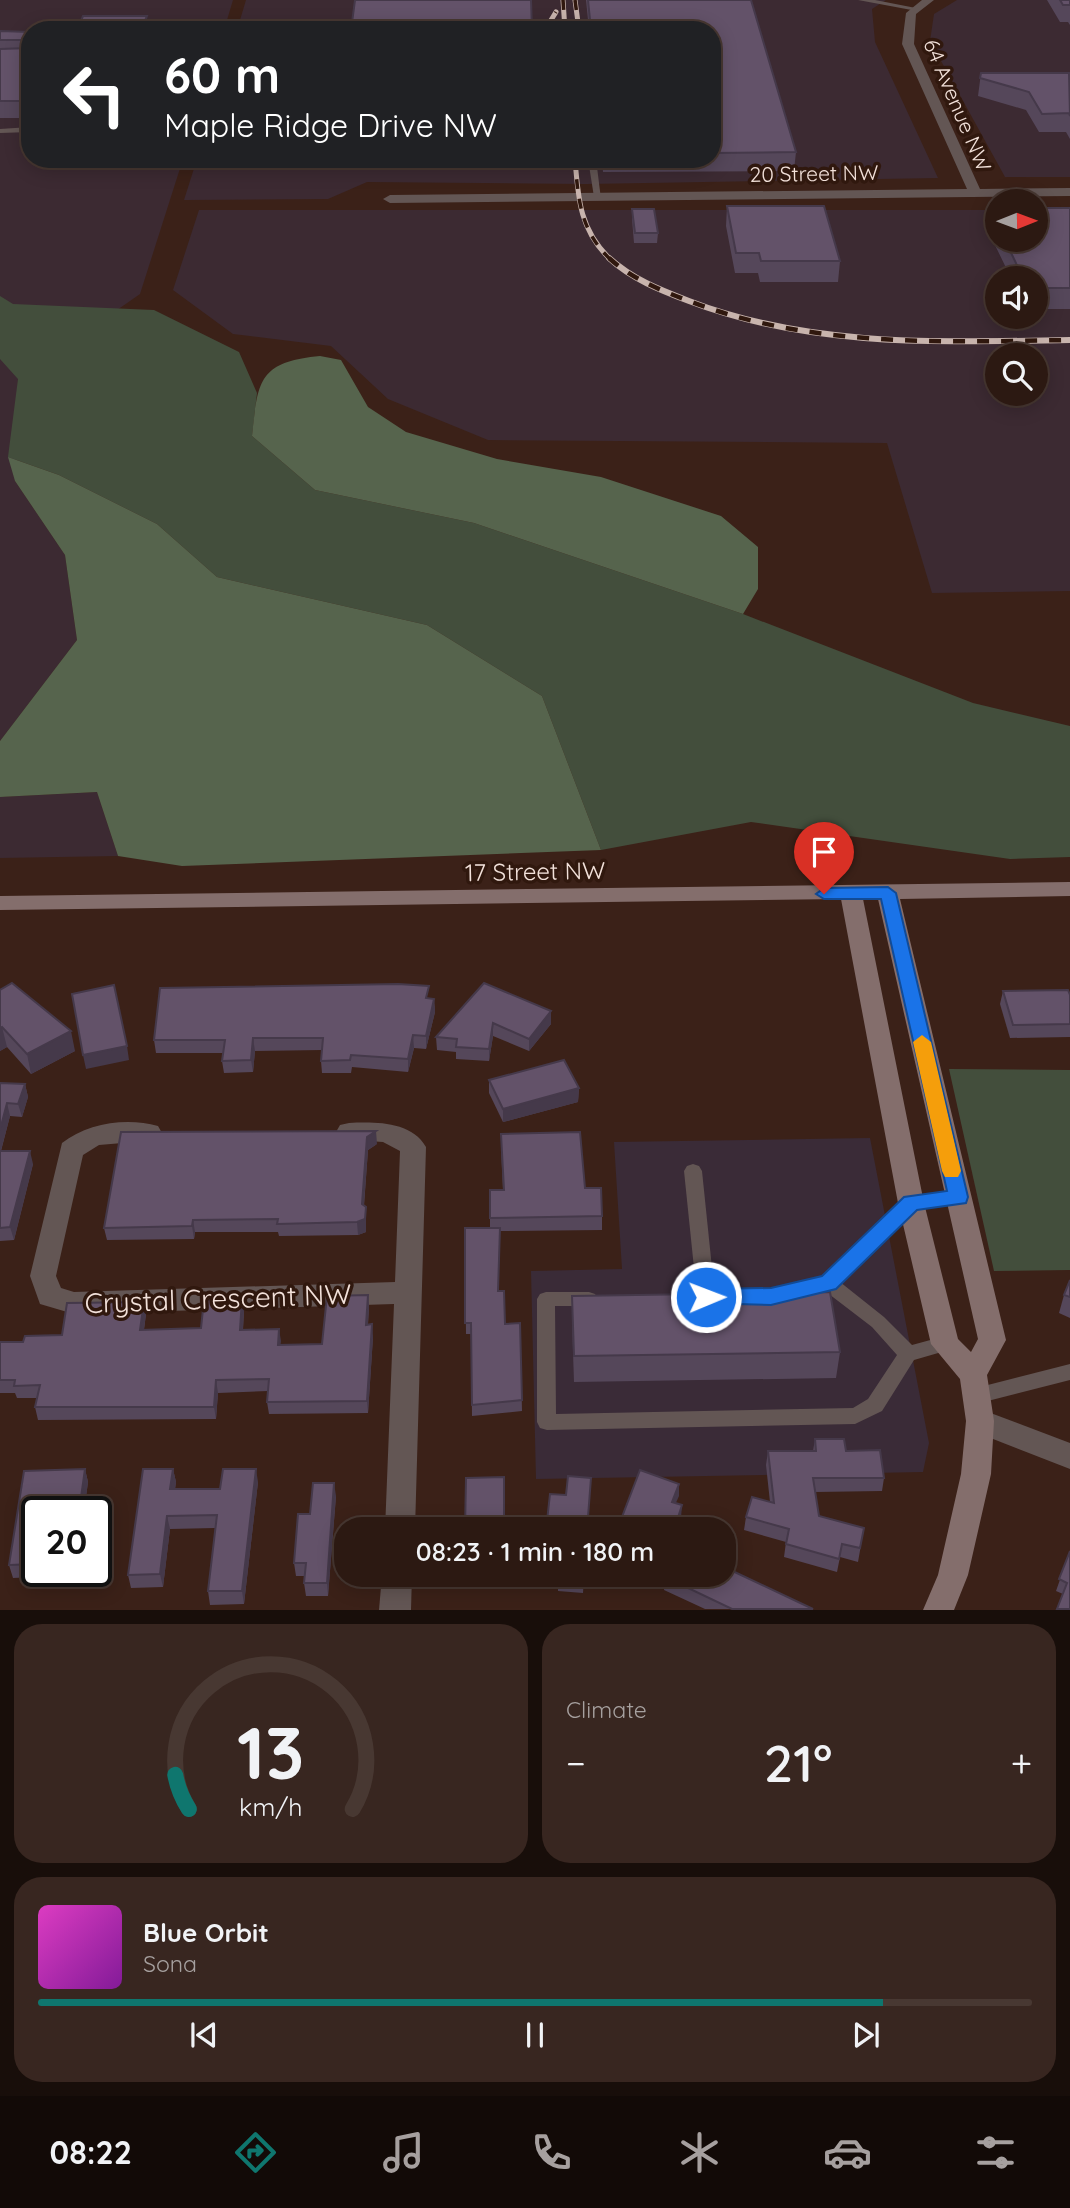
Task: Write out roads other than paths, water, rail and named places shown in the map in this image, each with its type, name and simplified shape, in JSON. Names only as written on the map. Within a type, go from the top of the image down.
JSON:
[{"type":"street","name":"64 Avenue NW","points":[[929,0],[911,13],[908,44],[975,192]]},
{"type":"street","name":"20 Street NW","points":[[390,199],[1070,192]]},
{"type":"street","name":"17 Street NW","points":[[0,903],[851,894],[1070,889]]},
{"type":"street","points":[[888,893],[992,1340],[976,1397],[976,1474],[953,1575],[938,1609]]},
{"type":"street","points":[[851,894],[911,1203],[945,1344],[976,1397],[1070,1456]]},
{"type":"street","points":[[318,1132],[385,1132],[402,1136],[413,1147],[406,1293],[405,1440],[401,1517]]},
{"type":"street","name":"Crystal Crescent NW","points":[[170,1133],[103,1133],[83,1139],[71,1150],[43,1276],[50,1296],[74,1303],[406,1293]]},
{"type":"street","points":[[395,1609],[396,1587]]},
{"type":"lane","points":[[862,0],[917,9]]},
{"type":"lane","points":[[0,131],[21,130]]},
{"type":"lane","points":[[593,168],[598,197]]},
{"type":"lane","points":[[693,1171],[706,1297]]},
{"type":"lane","points":[[745,1297],[771,1296],[828,1283],[911,1203],[959,1197]]},
{"type":"lane","points":[[828,1283],[878,1322],[908,1354]]},
{"type":"lane","points":[[613,1298],[547,1300],[547,1422],[855,1416],[875,1405],[908,1354],[945,1344]]},
{"type":"lane","points":[[976,1397],[1070,1372]]},
{"type":"railway","points":[[563,0],[564,21]]},
{"type":"railway","points":[[575,0],[578,21]]},
{"type":"railway","points":[[550,21],[556,12]]},
{"type":"railway","points":[[576,168],[582,214],[593,238],[610,258]]},
{"type":"railway","points":[[610,258],[637,278],[668,293],[735,316],[782,327],[877,339],[1070,340]]}]
